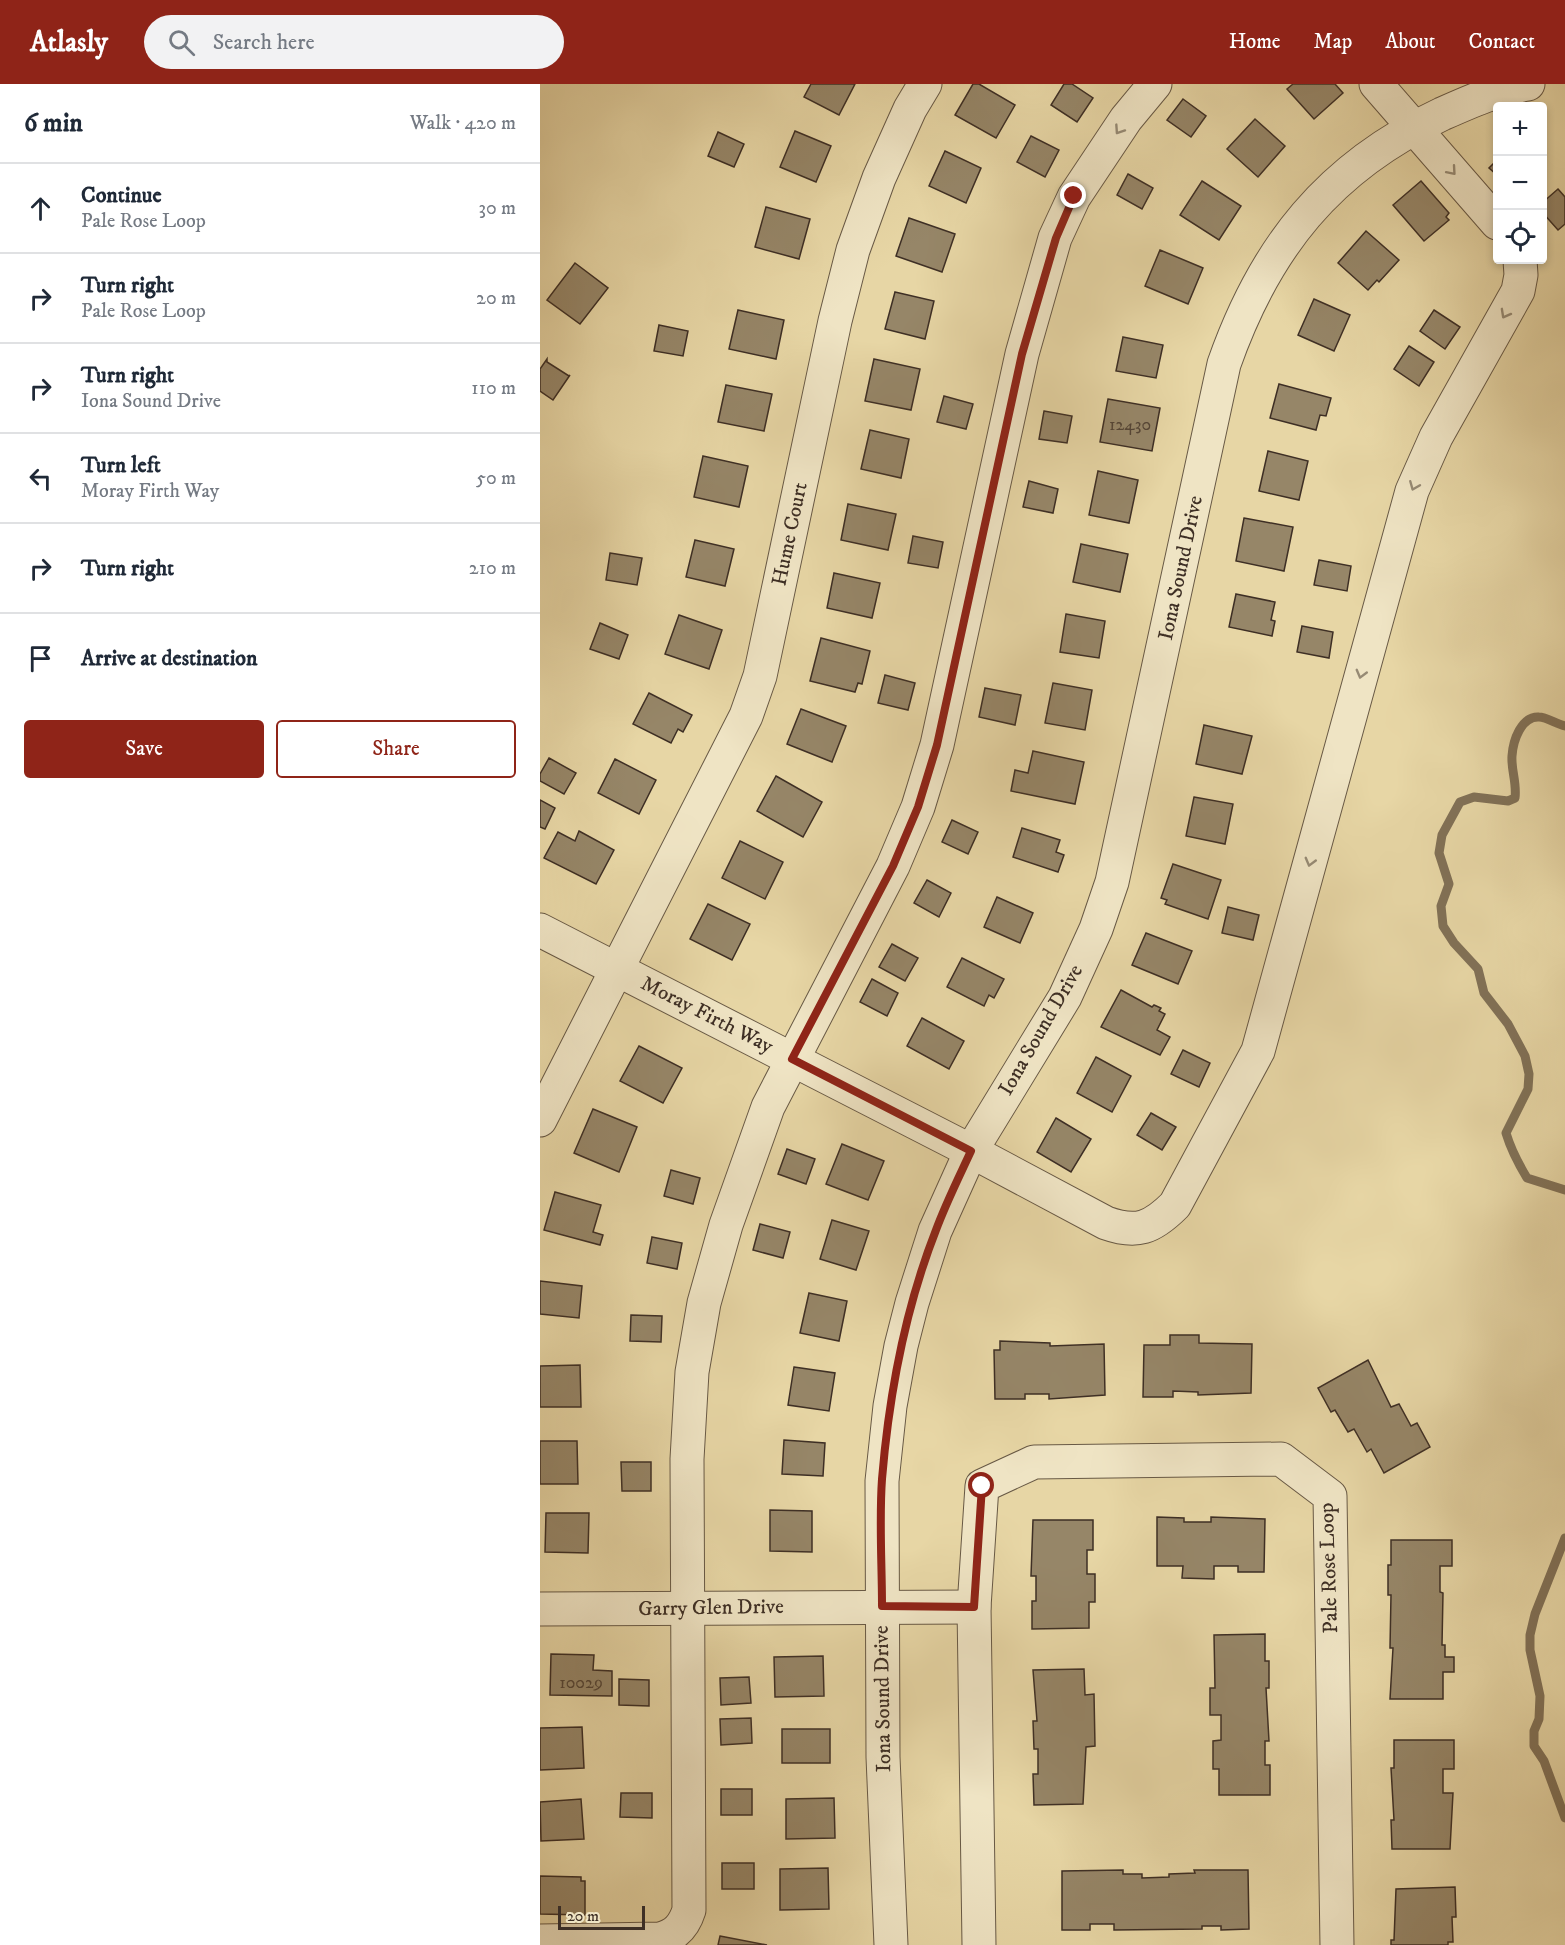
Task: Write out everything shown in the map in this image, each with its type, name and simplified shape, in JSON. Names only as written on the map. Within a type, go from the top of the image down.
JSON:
[{"type":"street","name":"Hume Court","points":[[540,1119],[746,716],[760,676],[835,321],[854,250],[879,178],[910,109],[925,84]]},
{"type":"street","points":[[540,1941],[660,1940],[676,1933],[687,1917],[689,1910],[687,1459],[692,1372],[704,1303],[726,1225],[764,1118],[792,1059],[893,866],[918,807],[937,745],[1022,354],[1056,238],[1074,196],[1126,119],[1155,84]]},
{"type":"street","points":[[1376,84],[1493,218]]},
{"type":"street","name":"Iona Sound Drive","points":[[891,1945],[883,1756],[882,1481],[890,1406],[901,1346],[935,1231],[971,1151],[1065,997],[1096,929],[1112,882],[1224,364],[1238,324],[1261,277],[1278,250],[1317,201],[1356,165],[1414,127],[1464,104],[1528,84]]},
{"type":"street","name":"Moray Firth Way","points":[[540,930],[971,1151],[1106,1223],[1123,1230],[1143,1228],[1161,1219],[1175,1205],[1258,1051],[1412,491],[1436,437],[1518,291],[1520,264]]},
{"type":"street","name":"Pale Rose Loop","points":[[979,1945],[974,1607],[982,1486],[1034,1462],[1281,1459],[1330,1496],[1337,1945]]},
{"type":"street","points":[[882,1606],[974,1607]]},
{"type":"street","name":"Garry Glen Drive","points":[[540,1610],[882,1606]]},
{"type":"building","points":[[811,84],[855,84],[839,115],[804,97]]},
{"type":"building","points":[[973,84],[979,84],[1015,105],[996,138],[955,115]]},
{"type":"building","points":[[1064,84],[1072,84],[1093,98],[1077,122],[1051,105]]},
{"type":"building","points":[[1293,84],[1335,84],[1343,93],[1314,119],[1287,89]]},
{"type":"building","points":[[1183,99],[1206,116],[1191,137],[1167,120]]},
{"type":"building","points":[[1255,119],[1285,146],[1258,177],[1227,149]]},
{"type":"building","points":[[795,131],[831,146],[816,182],[780,167]]},
{"type":"building","points":[[718,132],[744,144],[734,167],[708,156]]},
{"type":"building","points":[[1031,136],[1059,150],[1045,177],[1017,162]]},
{"type":"building","points":[[945,151],[981,168],[966,203],[929,186]]},
{"type":"building","points":[[1128,174],[1153,188],[1142,209],[1117,195]]},
{"type":"building","points":[[1202,181],[1241,206],[1219,240],[1180,215]]},
{"type":"building","points":[[1421,181],[1449,213],[1446,217],[1449,220],[1424,241],[1393,205]]},
{"type":"building","points":[[1558,189],[1565,197],[1565,224],[1558,230],[1547,218],[1547,199]]},
{"type":"building","points":[[766,207],[810,219],[799,259],[755,247]]},
{"type":"building","points":[[909,218],[955,234],[942,272],[896,256]]},
{"type":"building","points":[[1366,231],[1399,260],[1379,282],[1377,280],[1368,290],[1338,263]]},
{"type":"building","points":[[1160,250],[1203,268],[1188,304],[1145,286]]},
{"type":"building","points":[[575,263],[608,288],[580,324],[547,300]]},
{"type":"building","points":[[895,292],[934,301],[925,339],[885,329]]},
{"type":"building","points":[[1314,299],[1350,315],[1334,351],[1298,335]]},
{"type":"building","points":[[738,310],[784,320],[776,359],[729,349]]},
{"type":"building","points":[[1434,310],[1460,327],[1445,349],[1420,331]]},
{"type":"building","points":[[659,325],[688,331],[683,356],[654,351]]},
{"type":"building","points":[[1123,337],[1163,345],[1156,378],[1116,371]]},
{"type":"building","points":[[1409,346],[1434,362],[1419,386],[1394,369]]},
{"type":"building","points":[[547,359],[547,362],[570,375],[553,400],[540,391],[540,369]]},
{"type":"building","points":[[874,359],[920,369],[911,410],[865,401]]},
{"type":"building","points":[[1279,384],[1331,398],[1326,416],[1320,415],[1316,430],[1270,418]]},
{"type":"building","points":[[726,385],[772,394],[764,431],[718,422]]},
{"type":"building","points":[[944,396],[973,404],[966,429],[937,422]]},
{"type":"building","points":[[1108,399],[1160,408],[1152,451],[1100,442]]},
{"type":"building","points":[[1044,411],[1072,416],[1067,443],[1039,439]]},
{"type":"building","points":[[870,430],[909,439],[901,478],[861,469]]},
{"type":"building","points":[[1268,451],[1308,461],[1299,500],[1259,491]]},
{"type":"building","points":[[703,456],[748,466],[739,507],[694,497]]},
{"type":"building","points":[[1098,471],[1138,480],[1129,523],[1089,515]]},
{"type":"building","points":[[1029,481],[1058,489],[1053,513],[1023,507]]},
{"type":"building","points":[[848,504],[896,514],[888,550],[841,540]]},
{"type":"building","points":[[1244,518],[1293,527],[1284,571],[1236,561]]},
{"type":"building","points":[[913,536],[943,542],[938,568],[908,563]]},
{"type":"building","points":[[695,540],[734,549],[725,586],[686,577]]},
{"type":"building","points":[[1081,544],[1128,554],[1120,592],[1073,582]]},
{"type":"building","points":[[610,553],[642,558],[637,585],[606,580]]},
{"type":"building","points":[[1319,560],[1351,566],[1347,591],[1314,585]]},
{"type":"building","points":[[834,573],[880,583],[872,618],[827,608]]},
{"type":"building","points":[[1236,594],[1275,602],[1271,620],[1275,621],[1272,636],[1229,627]]},
{"type":"building","points":[[1066,614],[1105,621],[1099,658],[1060,652]]},
{"type":"building","points":[[679,615],[722,630],[709,669],[665,654]]},
{"type":"building","points":[[600,623],[628,635],[619,659],[590,649]]},
{"type":"building","points":[[1302,626],[1333,632],[1329,658],[1297,652]]},
{"type":"building","points":[[821,638],[870,651],[862,684],[858,683],[855,692],[810,681]]},
{"type":"building","points":[[885,675],[915,683],[908,710],[878,703]]},
{"type":"building","points":[[1053,683],[1092,690],[1085,730],[1045,723]]},
{"type":"building","points":[[985,688],[1021,695],[1015,725],[979,717]]},
{"type":"building","points":[[649,693],[692,715],[683,732],[678,729],[671,743],[633,724]]},
{"type":"building","points":[[801,709],[846,726],[832,762],[787,744]]},
{"type":"building","points":[[1204,725],[1252,736],[1242,774],[1196,764]]},
{"type":"building","points":[[1033,751],[1084,762],[1075,804],[1011,791],[1015,770],[1028,773]]},
{"type":"building","points":[[549,758],[576,773],[564,794],[540,781],[540,774]]},
{"type":"building","points":[[615,759],[656,780],[639,814],[598,793]]},
{"type":"building","points":[[776,776],[822,802],[803,837],[757,811]]},
{"type":"building","points":[[1194,797],[1233,804],[1225,844],[1186,836]]},
{"type":"building","points":[[540,800],[555,808],[545,829],[540,827]]},
{"type":"building","points":[[952,820],[978,832],[968,854],[942,842]]},
{"type":"building","points":[[1022,828],[1060,840],[1056,852],[1064,855],[1058,872],[1013,857]]},
{"type":"building","points":[[579,831],[614,850],[596,884],[544,858],[558,832],[575,841]]},
{"type":"building","points":[[740,841],[783,862],[765,899],[722,878]]},
{"type":"building","points":[[1173,864],[1221,880],[1208,919],[1165,904],[1167,900],[1161,898]]},
{"type":"building","points":[[927,880],[951,893],[939,917],[914,903]]},
{"type":"building","points":[[997,897],[1033,913],[1020,943],[984,927]]},
{"type":"building","points":[[708,904],[750,924],[732,960],[690,939]]},
{"type":"building","points":[[1228,907],[1259,915],[1253,940],[1222,933]]},
{"type":"building","points":[[1146,933],[1192,951],[1178,984],[1132,965]]},
{"type":"building","points":[[892,944],[918,958],[905,981],[879,967]]},
{"type":"building","points":[[962,958],[1004,979],[994,998],[989,995],[984,1006],[947,987]]},
{"type":"building","points":[[872,979],[898,993],[887,1016],[860,1002]]},
{"type":"building","points":[[1121,990],[1152,1007],[1154,1005],[1161,1008],[1159,1011],[1165,1014],[1157,1030],[1170,1037],[1160,1055],[1101,1027]]},
{"type":"building","points":[[922,1018],[964,1041],[949,1069],[907,1046]]},
{"type":"building","points":[[639,1046],[682,1068],[663,1103],[620,1081]]},
{"type":"building","points":[[1183,1050],[1210,1063],[1199,1087],[1171,1074]]},
{"type":"building","points":[[1096,1057],[1131,1076],[1112,1112],[1077,1093]]},
{"type":"building","points":[[593,1109],[637,1127],[619,1172],[574,1153]]},
{"type":"building","points":[[1151,1113],[1176,1127],[1162,1150],[1137,1135]]},
{"type":"building","points":[[1056,1118],[1091,1139],[1071,1172],[1037,1152]]},
{"type":"building","points":[[842,1144],[884,1161],[868,1200],[826,1184]]},
{"type":"building","points":[[787,1149],[815,1159],[806,1184],[778,1174]]},
{"type":"building","points":[[671,1170],[700,1178],[693,1204],[664,1196]]},
{"type":"building","points":[[555,1192],[601,1205],[593,1232],[603,1235],[600,1245],[544,1230]]},
{"type":"building","points":[[832,1220],[869,1231],[856,1270],[820,1259]]},
{"type":"building","points":[[760,1224],[790,1232],[783,1258],[753,1250]]},
{"type":"building","points":[[652,1237],[682,1243],[677,1269],[647,1263]]},
{"type":"building","points":[[540,1281],[582,1286],[579,1318],[540,1314]]},
{"type":"building","points":[[809,1293],[847,1301],[839,1341],[800,1333]]},
{"type":"building","points":[[631,1315],[662,1316],[661,1342],[630,1341]]},
{"type":"building","points":[[1170,1335],[1199,1335],[1199,1343],[1252,1344],[1251,1393],[1198,1395],[1198,1392],[1173,1391],[1173,1397],[1143,1397],[1144,1345],[1170,1345]]},
{"type":"building","points":[[1000,1341],[1050,1343],[1050,1346],[1104,1344],[1105,1395],[1049,1399],[1049,1394],[1025,1394],[1025,1399],[995,1399],[994,1350],[1000,1350]]},
{"type":"building","points":[[1368,1360],[1391,1407],[1399,1404],[1411,1426],[1417,1423],[1430,1447],[1384,1473],[1371,1449],[1367,1452],[1354,1429],[1348,1432],[1335,1410],[1331,1412],[1318,1388]]},
{"type":"building","points":[[580,1365],[581,1407],[540,1407],[540,1366]]},
{"type":"building","points":[[794,1367],[835,1373],[829,1411],[788,1405]]},
{"type":"building","points":[[784,1440],[825,1443],[823,1476],[782,1474]]},
{"type":"building","points":[[540,1441],[577,1441],[578,1484],[540,1484]]},
{"type":"building","points":[[621,1462],[651,1462],[651,1491],[622,1491]]},
{"type":"building","points":[[770,1510],[812,1511],[812,1552],[770,1551]]},
{"type":"building","points":[[546,1513],[589,1513],[588,1553],[545,1552]]},
{"type":"building","points":[[1157,1517],[1184,1518],[1184,1522],[1211,1522],[1211,1517],[1265,1519],[1264,1572],[1238,1572],[1238,1566],[1214,1566],[1214,1579],[1182,1578],[1183,1566],[1157,1566]]},
{"type":"building","points":[[1033,1520],[1093,1520],[1093,1550],[1087,1550],[1087,1574],[1095,1574],[1095,1602],[1089,1602],[1089,1628],[1032,1629],[1032,1601],[1036,1601],[1036,1576],[1031,1576]]},
{"type":"building","points":[[1391,1540],[1452,1540],[1452,1566],[1440,1566],[1440,1592],[1443,1593],[1442,1645],[1445,1645],[1445,1657],[1454,1657],[1454,1672],[1443,1672],[1443,1699],[1390,1699],[1393,1648],[1390,1648],[1391,1595],[1388,1595],[1388,1565],[1391,1565]]},
{"type":"building","points":[[1265,1634],[1265,1661],[1269,1661],[1269,1688],[1266,1688],[1269,1741],[1265,1741],[1265,1765],[1270,1765],[1270,1795],[1219,1795],[1219,1769],[1213,1769],[1213,1741],[1221,1740],[1221,1715],[1210,1715],[1210,1688],[1215,1688],[1214,1635]]},
{"type":"building","points":[[551,1654],[594,1655],[593,1670],[612,1671],[612,1696],[550,1695]]},
{"type":"building","points":[[823,1656],[824,1696],[775,1697],[774,1657]]},
{"type":"building","points":[[1084,1669],[1085,1695],[1094,1694],[1095,1746],[1086,1747],[1083,1804],[1034,1805],[1033,1774],[1038,1774],[1038,1749],[1034,1749],[1033,1721],[1037,1721],[1033,1670]]},
{"type":"building","points":[[749,1677],[751,1703],[721,1705],[720,1678]]},
{"type":"building","points":[[619,1679],[649,1680],[649,1706],[619,1705]]},
{"type":"building","points":[[751,1718],[752,1743],[721,1745],[720,1719]]},
{"type":"building","points":[[582,1727],[584,1768],[540,1770],[540,1728]]},
{"type":"building","points":[[782,1729],[830,1729],[830,1763],[782,1763]]},
{"type":"building","points":[[1394,1740],[1454,1740],[1454,1769],[1443,1769],[1443,1793],[1453,1793],[1450,1849],[1392,1849],[1391,1820],[1394,1820],[1391,1768],[1394,1768]]},
{"type":"building","points":[[721,1789],[752,1789],[752,1815],[721,1815]]},
{"type":"building","points":[[621,1793],[652,1793],[652,1818],[620,1817]]},
{"type":"building","points":[[834,1798],[835,1838],[786,1839],[786,1799]]},
{"type":"building","points":[[581,1799],[584,1839],[541,1841],[540,1802]]},
{"type":"building","points":[[722,1863],[754,1863],[754,1889],[722,1889]]},
{"type":"building","points":[[828,1868],[829,1909],[780,1910],[780,1869]]},
{"type":"building","points":[[1123,1870],[1123,1874],[1142,1874],[1142,1878],[1195,1873],[1194,1870],[1248,1870],[1249,1929],[1221,1930],[1221,1926],[1202,1926],[1202,1929],[1114,1930],[1114,1924],[1090,1924],[1090,1930],[1062,1930],[1062,1871]]},
{"type":"building","points":[[540,1876],[581,1877],[581,1881],[585,1881],[585,1915],[540,1914]]},
{"type":"building","points":[[1455,1887],[1456,1917],[1452,1917],[1453,1942],[1448,1942],[1448,1945],[1391,1945],[1391,1940],[1394,1940],[1396,1889]]},
{"type":"building","points":[[720,1936],[767,1945],[718,1945]]},
{"type":"waterway","points":[[1565,726],[1539,717],[1523,725],[1516,737],[1512,756],[1515,798],[1508,801],[1474,797],[1460,802],[1442,835],[1439,853],[1449,884],[1441,906],[1443,926],[1454,943],[1478,969],[1484,993],[1508,1024],[1525,1056],[1529,1074],[1528,1089],[1506,1133],[1510,1145],[1527,1178],[1565,1190]]},
{"type":"waterway","points":[[1565,1538],[1535,1614],[1530,1635],[1530,1650],[1540,1696],[1534,1746],[1544,1761],[1565,1818]]},
{"type":"route","points":[[982,1486],[974,1607],[882,1606],[882,1481],[890,1406],[901,1346],[935,1231],[971,1151],[792,1059],[893,866],[918,807],[937,745],[1022,354],[1056,238],[1074,196]]}]
